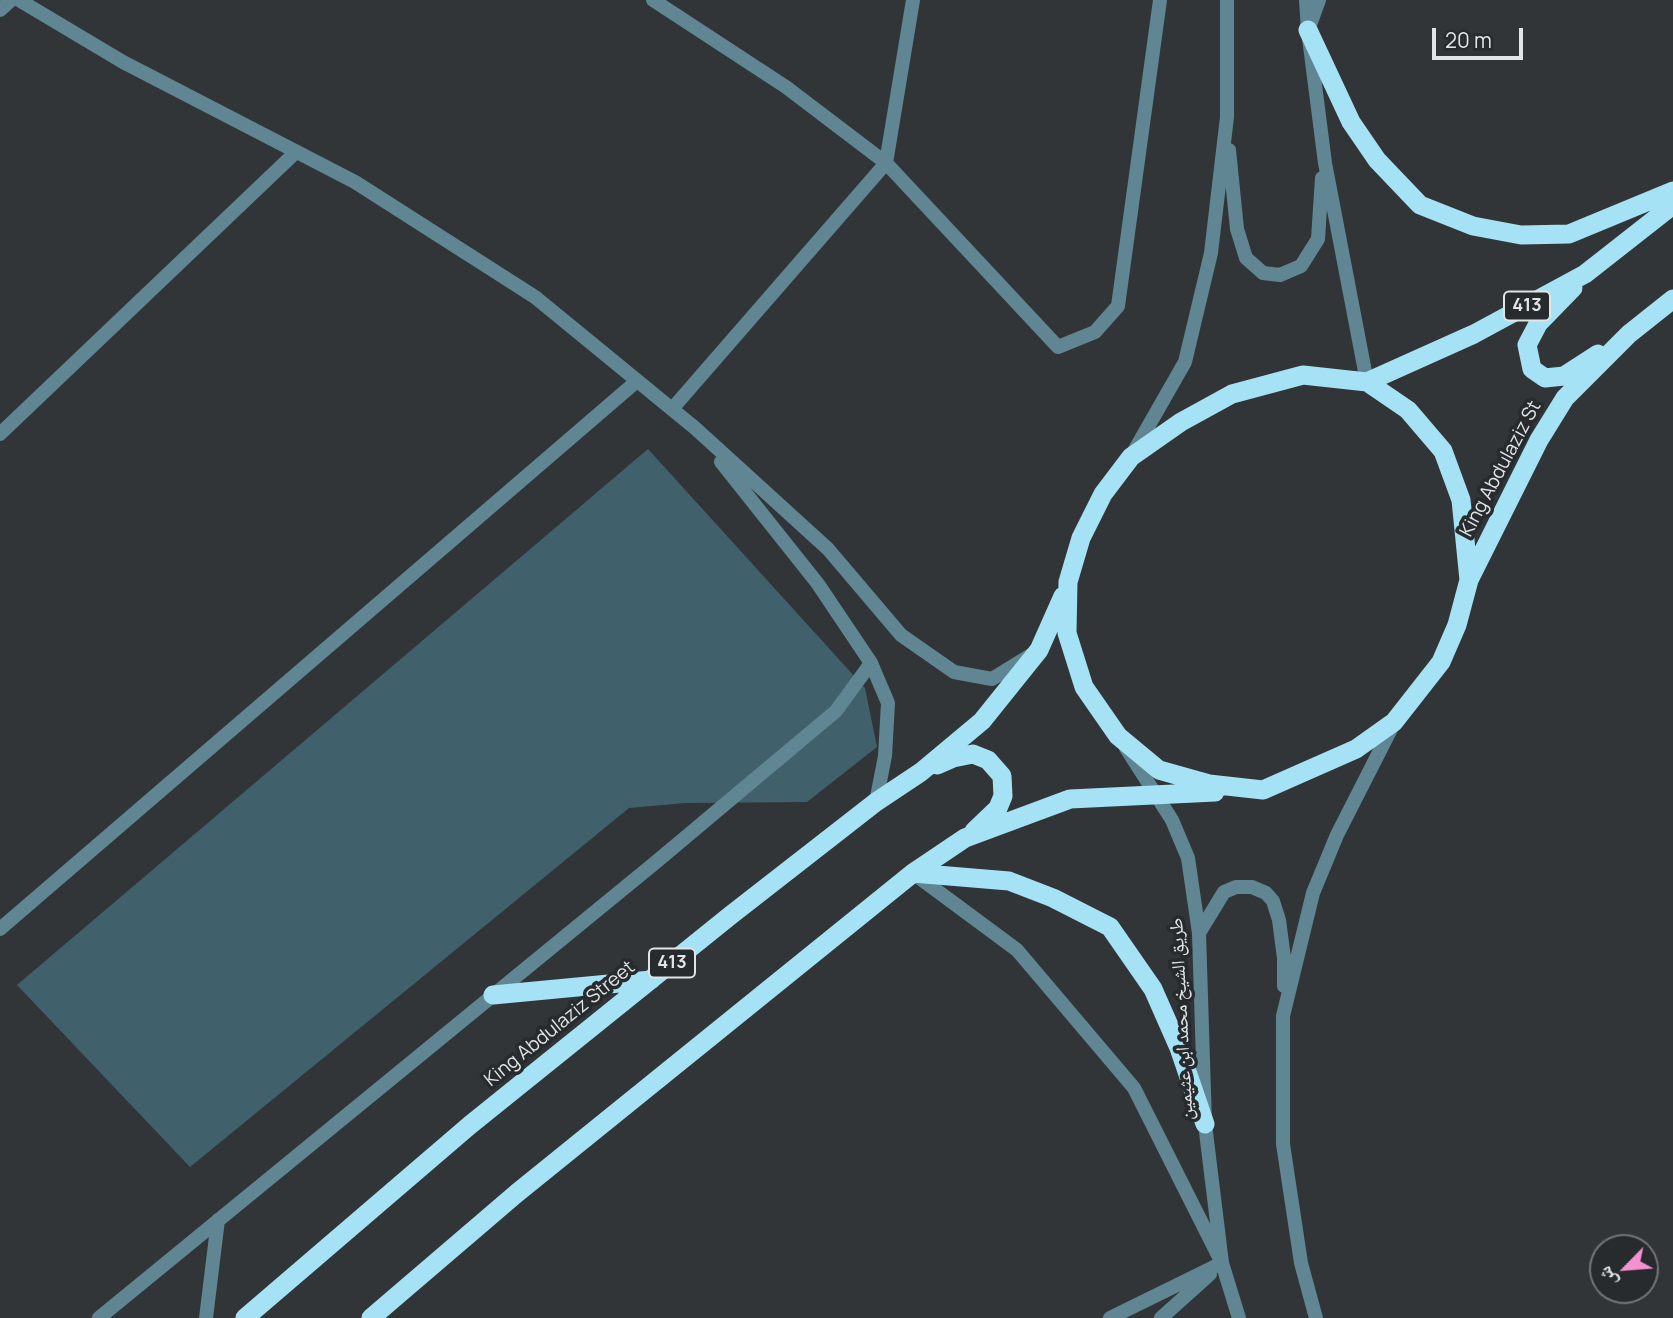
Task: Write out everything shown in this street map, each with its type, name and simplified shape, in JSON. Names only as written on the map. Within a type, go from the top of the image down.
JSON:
[{"type":"highway","points":[[1308,30],[1350,122],[1377,160],[1420,205],[1473,226],[1521,235],[1569,234],[1673,191]]},
{"type":"highway","name":"413","points":[[1367,382],[1474,334],[1585,274],[1673,205]]},
{"type":"highway","points":[[1585,274],[1538,324],[1528,345],[1532,369],[1545,378],[1564,376],[1629,334]]},
{"type":"highway","name":"King Abdulaziz St","points":[[1469,580],[1539,440],[1565,398],[1629,334],[1673,299]]},
{"type":"highway","points":[[965,838],[1070,800],[1263,790],[1356,749],[1394,722],[1441,662],[1457,625],[1469,580],[1461,500],[1443,451],[1408,410],[1367,382],[1303,375],[1232,394],[1181,422],[1131,457],[1103,494],[1081,538],[1068,585],[1067,633],[1084,687],[1118,736],[1159,770],[1209,784],[1263,790]]},
{"type":"highway","name":"King Abdulaziz Street","points":[[245,1318],[471,1125],[876,802],[921,772],[982,721],[1039,650],[1068,585]]},
{"type":"highway","points":[[371,1318],[517,1193],[913,873],[965,838],[998,808],[1003,796],[1002,776],[989,760],[973,754],[953,758],[921,772]]},
{"type":"highway","points":[[913,873],[1009,881],[1053,898],[1110,927],[1153,989],[1179,1048],[1205,1124]]},
{"type":"highway","points":[[493,995],[651,980]]},
{"type":"street","points":[[0,10],[11,0]]},
{"type":"street","points":[[19,0],[123,62],[355,182],[535,297],[695,428],[828,549],[901,635],[954,672],[992,679],[1039,650]]},
{"type":"street","points":[[653,0],[786,88],[886,163],[1058,347],[1096,332],[1118,306],[1160,0]]},
{"type":"street","points":[[671,409],[886,163],[913,0]]},
{"type":"street","points":[[1227,0],[1227,117],[1237,229],[1246,258],[1263,273],[1280,275],[1301,267],[1318,239],[1323,153]]},
{"type":"street","points":[[1306,0],[1323,153],[1367,382]]},
{"type":"street","points":[[1308,30],[1319,0]]},
{"type":"street","points":[[1131,457],[1185,362],[1211,253],[1227,117]]},
{"type":"street","points":[[0,434],[296,152]]},
{"type":"street","points":[[0,929],[637,381]]},
{"type":"street","points":[[695,428],[818,584],[871,663],[888,703],[885,756],[876,802]]},
{"type":"street","points":[[99,1318],[836,711],[871,663]]},
{"type":"street","points":[[1283,1016],[1313,894],[1336,835],[1394,722]]},
{"type":"street","name":"طريق الشيخ محمد ابن عثيمين","points":[[1118,736],[1172,820],[1188,858],[1199,933],[1205,1124],[1222,1263],[1239,1318]]},
{"type":"street","points":[[913,873],[1017,950],[1134,1088],[1222,1263]]},
{"type":"street","points":[[1199,933],[1224,892],[1236,887],[1252,887],[1266,893],[1273,901],[1279,920],[1284,958],[1283,1144],[1301,1263],[1316,1318]]},
{"type":"street","points":[[206,1318],[218,1220]]},
{"type":"street","points":[[1110,1318],[1222,1263]]},
{"type":"street","points":[[1161,1318],[1222,1263]]},
{"type":"shaded area","points":[[648,449],[865,688],[877,747],[807,802],[685,803],[629,808],[190,1167],[17,985]]}]
